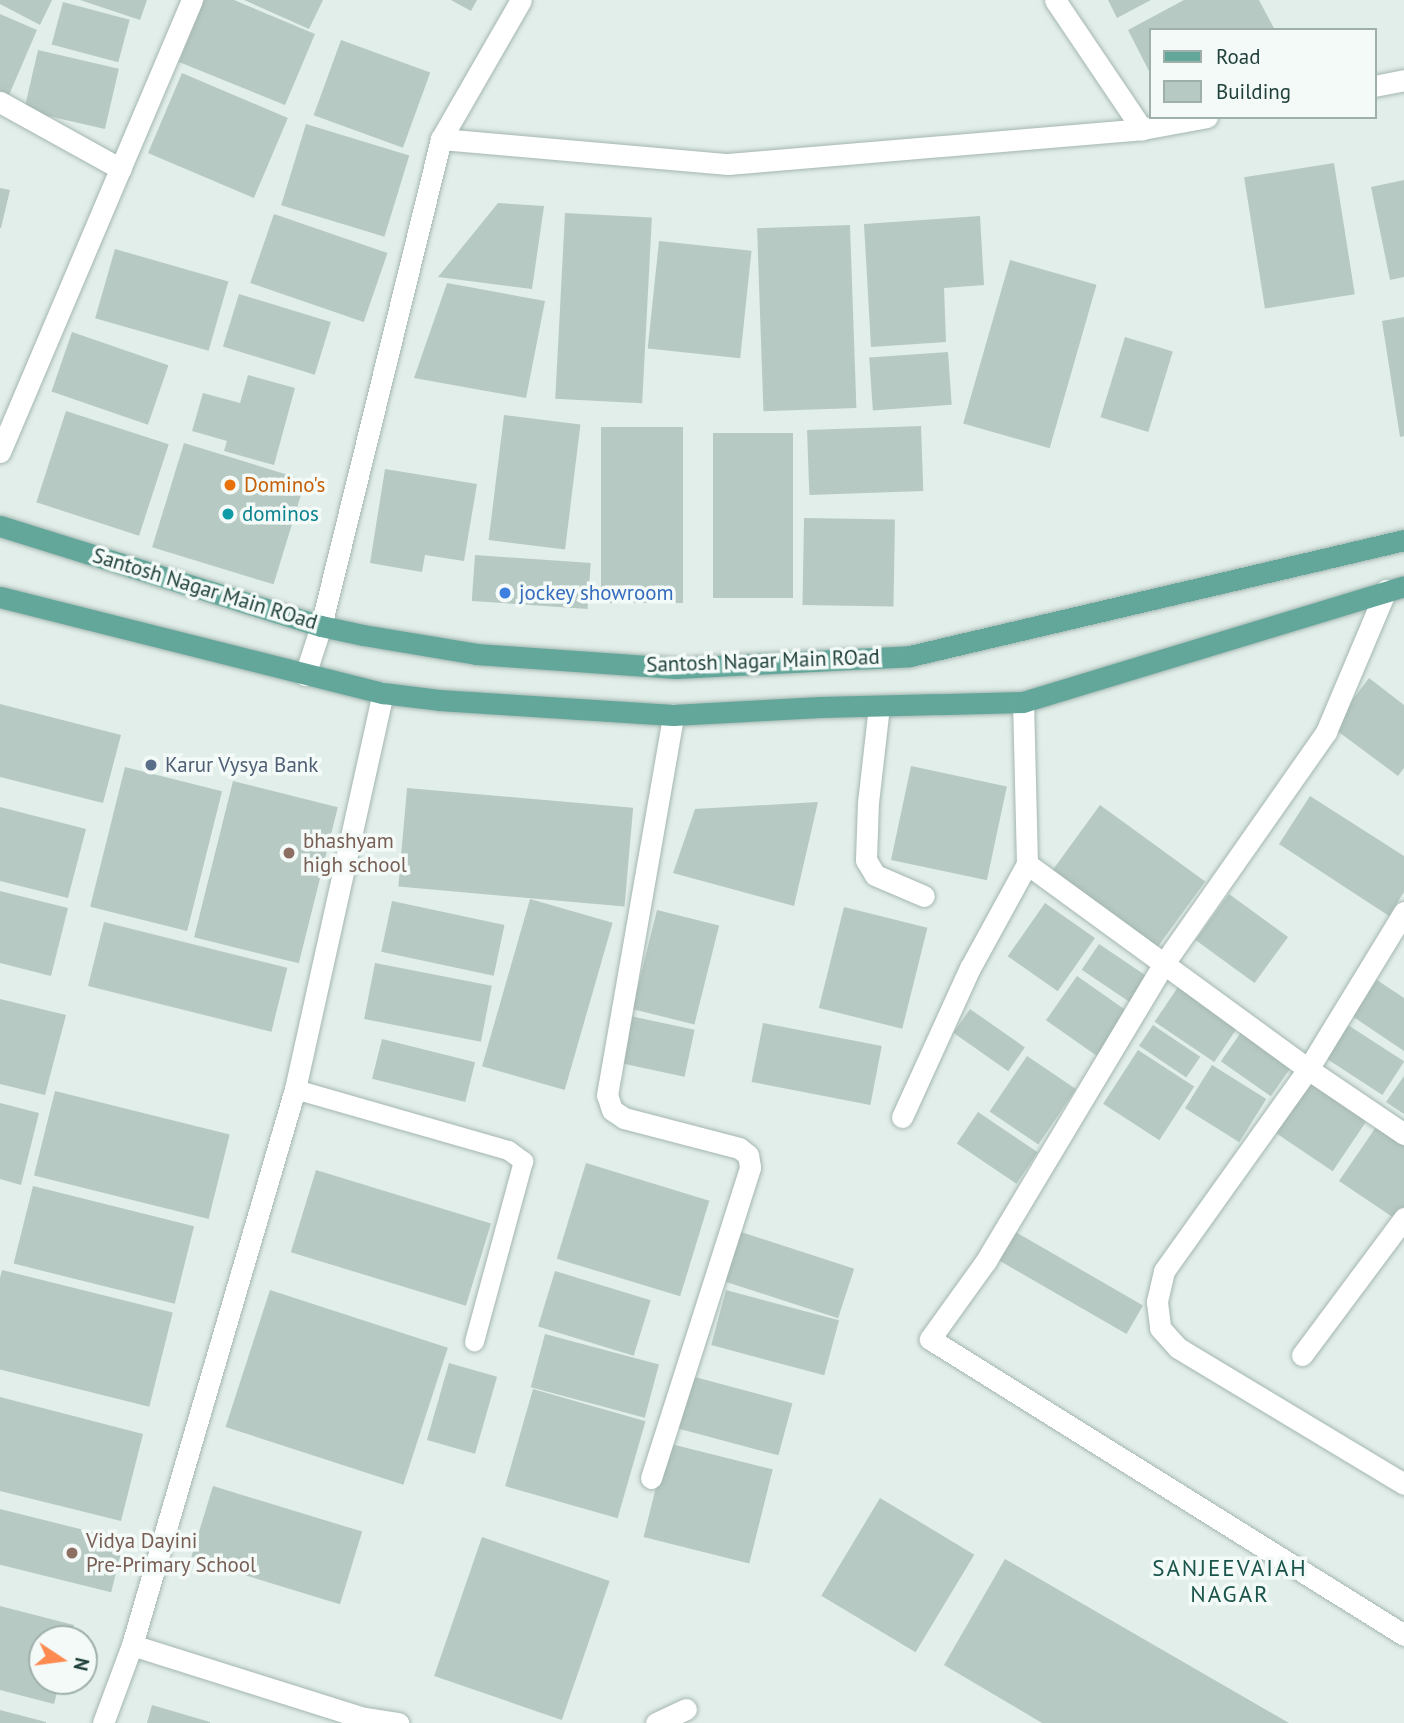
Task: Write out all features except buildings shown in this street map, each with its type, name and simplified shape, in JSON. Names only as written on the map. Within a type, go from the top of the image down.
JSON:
[{"type":"main road","name":"Santosh Nagar Main ROad","points":[[0,526],[321,626],[476,654],[676,668],[910,656],[1404,540]]},
{"type":"main road","points":[[0,597],[305,676],[383,693],[439,700],[673,715],[1023,702],[1395,588]]},
{"type":"street","points":[[0,452],[192,0]]},
{"type":"street","points":[[305,676],[321,626],[441,139],[521,0]]},
{"type":"street","points":[[1055,0],[1142,129]]},
{"type":"street","points":[[1376,86],[1404,80]]},
{"type":"street","points":[[0,102],[121,169]]},
{"type":"street","points":[[441,139],[728,164],[1142,129],[1195,119]]},
{"type":"street","points":[[1395,588],[1326,732],[1163,965],[986,1261],[930,1339],[1404,1635]]},
{"type":"street","points":[[103,1723],[132,1645],[295,1089],[383,693]]},
{"type":"street","points":[[902,1117],[970,968],[1027,864],[1023,702]]},
{"type":"street","points":[[879,706],[868,802],[866,860],[875,875],[924,896]]},
{"type":"street","points":[[651,1478],[750,1167],[748,1155],[739,1148],[624,1118],[611,1110],[607,1095],[673,715]]},
{"type":"street","points":[[1027,864],[1308,1069],[1404,1134]]},
{"type":"street","points":[[1404,912],[1308,1069],[1164,1271],[1157,1302],[1160,1328],[1178,1349],[1404,1484]]},
{"type":"street","points":[[1302,1355],[1404,1218]]},
{"type":"street","points":[[132,1645],[360,1717],[399,1723]]},
{"type":"street","points":[[656,1723],[686,1709]]},
{"type":"lane","points":[[295,1089],[508,1150],[523,1161],[474,1341]]},
{"type":"place","name":"Domino's","points":[[230,485]]},
{"type":"place","name":"dominos","points":[[228,514]]},
{"type":"place","name":"jockey showroom","points":[[505,593]]},
{"type":"place","name":"Karur Vysya Bank","points":[[151,765]]},
{"type":"place","name":"bhashyam high school","points":[[289,853]]},
{"type":"place","name":"Vidya Dayini Pre-Primary School","points":[[72,1553]]},
{"type":"district","name":"SANJEEVAIAH NAGAR","points":[[1230,1581]]}]
